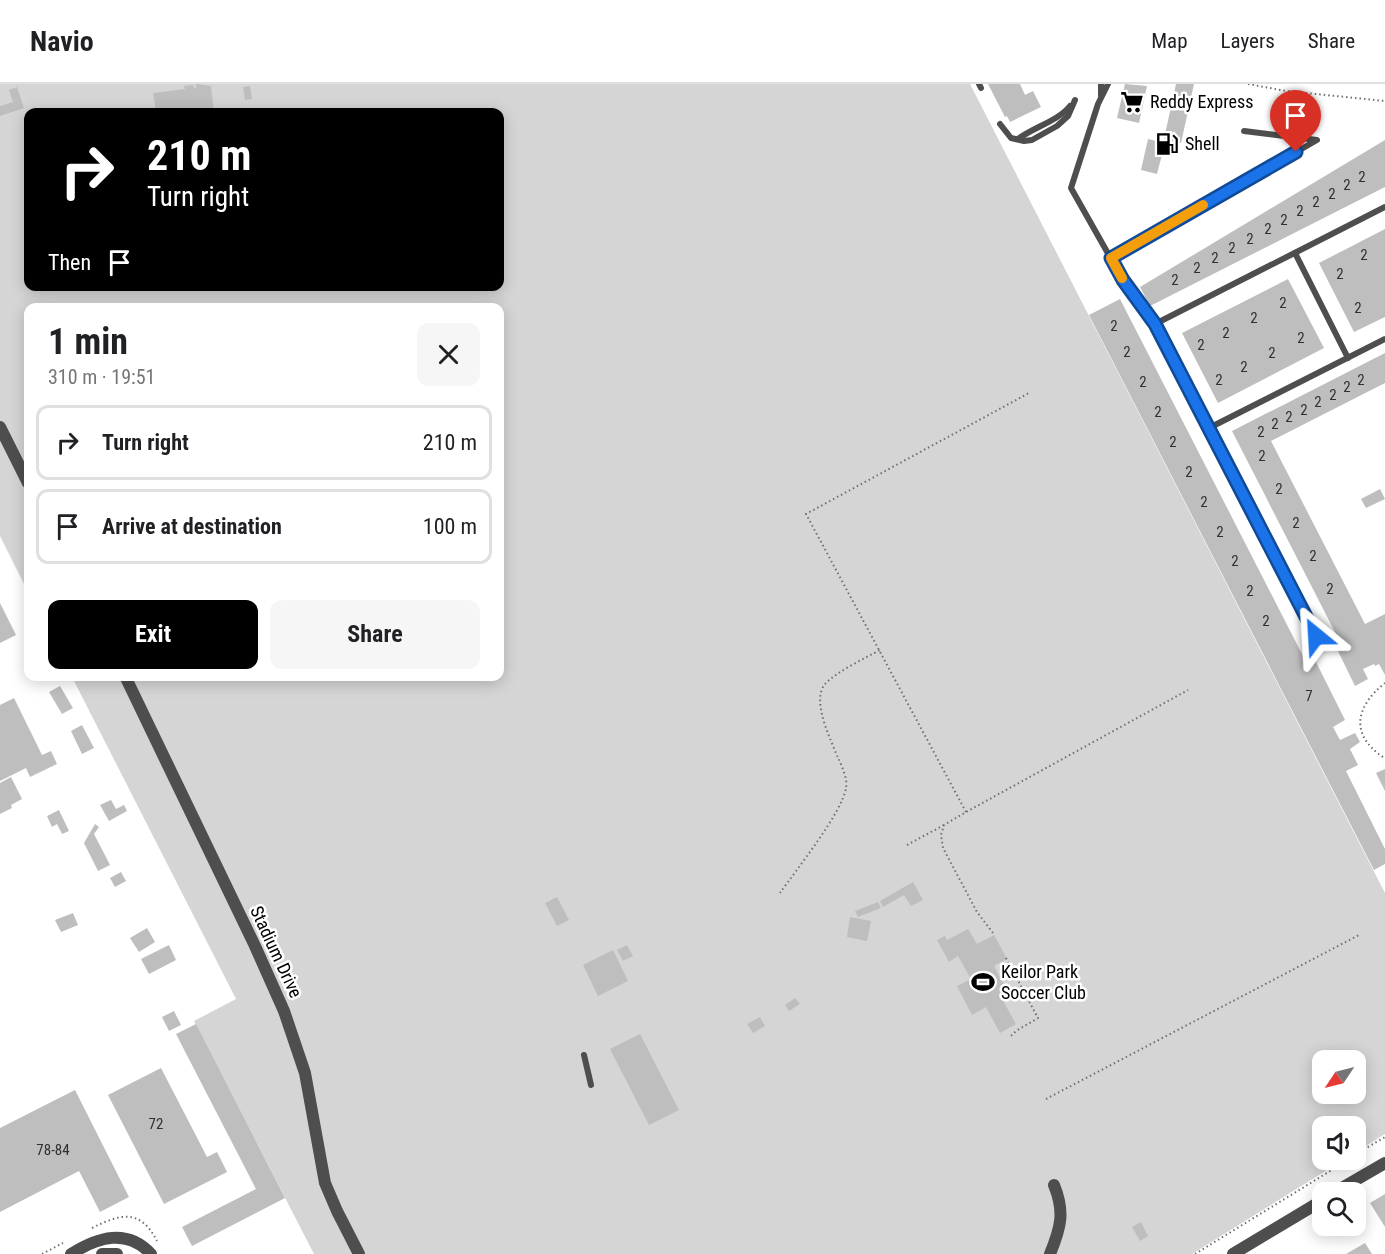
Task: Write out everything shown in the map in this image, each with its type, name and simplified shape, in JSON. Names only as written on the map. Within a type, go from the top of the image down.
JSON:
[{"type":"street","points":[[0,427],[24,475]]},
{"type":"street","name":"Stadium Drive","points":[[127,681],[284,1011],[308,1083],[325,1183],[359,1254]]},
{"type":"street","points":[[1352,1182],[1385,1162]]},
{"type":"street","points":[[1050,1254],[1060,1227],[1061,1210],[1054,1185]]},
{"type":"street","points":[[1233,1254],[1312,1207]]},
{"type":"street","points":[[71,1254],[90,1244],[114,1236],[137,1242],[151,1254]]},
{"type":"street","points":[[102,1254],[117,1254]]},
{"type":"lane","points":[[1101,84],[1101,100]]},
{"type":"lane","points":[[1108,84],[1071,189],[1123,280],[1155,324],[1316,636]]},
{"type":"lane","points":[[1000,124],[1011,138],[1032,140],[1062,123],[1075,100]]},
{"type":"lane","points":[[1111,258],[1317,140],[1244,131]]},
{"type":"lane","points":[[1155,324],[1385,207]]},
{"type":"lane","points":[[1295,253],[1348,358]]},
{"type":"lane","points":[[1209,428],[1385,339]]},
{"type":"lane","points":[[584,1055],[591,1084]]},
{"type":"path","points":[[1248,84],[1286,92],[1385,101]]},
{"type":"path","points":[[966,812],[806,514],[1029,393]]},
{"type":"path","points":[[780,893],[842,804],[847,786],[841,763],[824,722],[820,699],[825,685],[848,668],[880,650]]},
{"type":"path","points":[[1383,757],[1374,751],[1360,728],[1365,702],[1385,683]]},
{"type":"path","points":[[908,845],[1188,690]]},
{"type":"path","points":[[944,825],[941,835],[943,848],[977,912],[993,933]]},
{"type":"path","points":[[1046,1098],[1359,935]]},
{"type":"path","points":[[1006,958],[1038,1018],[1011,1036]]},
{"type":"path","points":[[1366,1148],[1385,1137]]},
{"type":"path","points":[[1195,1254],[1332,1170]]},
{"type":"shaded area","points":[[0,84],[970,84],[1385,893],[1385,1134],[1366,1146],[1366,1116],[1312,1116],[1312,1170],[1327,1170],[1192,1254],[314,1254],[194,1021],[236,999],[74,681],[504,681],[504,303],[24,303],[24,584],[0,536]]},
{"type":"building","points":[[196,84],[211,86],[214,108],[155,108],[153,93],[185,89],[184,86],[193,85],[196,88]]},
{"type":"building","points":[[988,84],[1020,84],[1025,95],[1033,91],[1041,107],[1010,122],[1007,116],[1005,117]]},
{"type":"building","name":"Reddy Express","points":[[1125,84],[1147,86],[1139,123],[1117,118]]},
{"type":"building","points":[[1176,84],[1194,84],[1181,143],[1164,139]]},
{"type":"building","points":[[250,86],[252,99],[245,100],[243,87]]},
{"type":"building","points":[[17,87],[24,108],[0,116],[0,106],[13,102],[9,90]]},
{"type":"building","points":[[1148,139],[1165,143],[1157,174],[1141,170]]},
{"type":"building","points":[[1385,140],[1385,187],[1150,306],[1140,287]]},
{"type":"building","points":[[1385,229],[1385,317],[1354,332],[1319,263]]},
{"type":"building","points":[[1288,279],[1324,348],[1218,403],[1182,333]]},
{"type":"building","points":[[1120,299],[1303,656],[1311,652],[1345,720],[1333,727],[1340,740],[1355,733],[1360,742],[1350,749],[1358,765],[1346,771],[1385,849],[1385,864],[1374,870],[1089,315]]},
{"type":"building","points":[[1385,353],[1385,383],[1271,441],[1365,624],[1385,614],[1385,675],[1379,664],[1375,666],[1374,664],[1363,669],[1368,679],[1355,686],[1333,641],[1338,638],[1232,431]]},
{"type":"building","points":[[1380,489],[1385,499],[1366,508],[1361,499]]},
{"type":"building","points":[[0,603],[16,635],[0,643]]},
{"type":"building","points":[[60,686],[73,708],[62,714],[49,692]]},
{"type":"building","points":[[14,698],[42,755],[51,751],[57,764],[30,777],[26,768],[0,781],[0,705]]},
{"type":"building","points":[[82,725],[94,748],[82,754],[71,731]]},
{"type":"building","points":[[1385,769],[1385,791],[1376,773]]},
{"type":"building","points":[[11,777],[22,799],[11,805],[12,808],[0,814],[0,783]]},
{"type":"building","points":[[111,800],[116,809],[124,805],[127,811],[109,821],[100,805]]},
{"type":"building","points":[[59,810],[69,831],[62,834],[57,824],[52,827],[47,816]]},
{"type":"building","points":[[95,824],[99,827],[94,834],[110,865],[98,871],[84,843]]},
{"type":"building","points":[[121,872],[126,881],[115,887],[110,878]]},
{"type":"building","points":[[913,882],[923,900],[911,906],[904,895],[883,907],[880,901]]},
{"type":"building","points":[[557,897],[569,920],[557,926],[545,903]]},
{"type":"building","points":[[878,902],[881,908],[858,917],[855,911]]},
{"type":"building","points":[[73,913],[78,925],[61,932],[55,920]]},
{"type":"building","points":[[850,917],[871,921],[867,941],[847,937]]},
{"type":"building","points":[[147,928],[155,942],[139,952],[130,938]]},
{"type":"building","name":"Keilor Park Soccer Club","points":[[968,929],[977,944],[994,935],[1007,959],[994,966],[1010,995],[1002,999],[1016,1024],[1000,1033],[986,1007],[972,1015],[957,986],[971,979],[958,956],[949,962],[937,940],[945,936],[947,940]]},
{"type":"building","points":[[169,945],[176,960],[149,974],[141,959]]},
{"type":"building","points":[[627,945],[633,956],[623,961],[617,950]]},
{"type":"building","points":[[613,950],[628,981],[598,996],[583,965]]},
{"type":"building","points":[[795,998],[800,1004],[789,1011],[785,1005]]},
{"type":"building","points":[[174,1011],[181,1025],[169,1031],[162,1017]]},
{"type":"building","points":[[760,1017],[765,1026],[753,1033],[747,1024]]},
{"type":"building","points":[[196,1024],[285,1198],[192,1246],[182,1227],[256,1189],[176,1034]]},
{"type":"building","points":[[640,1034],[679,1110],[649,1125],[610,1049]]},
{"type":"building","points":[[161,1068],[207,1157],[217,1152],[227,1172],[164,1204],[108,1095]]},
{"type":"building","points":[[75,1090],[129,1197],[100,1212],[79,1171],[0,1212],[0,1128]]},
{"type":"building","points":[[1385,1194],[1385,1227],[1370,1203]]},
{"type":"building","points":[[1141,1222],[1148,1236],[1140,1241],[1132,1227]]},
{"type":"building","points":[[1365,1243],[1372,1254],[1346,1254]]},
{"type":"slow traffic","points":[[1122,278],[1111,258],[1203,205]]},
{"type":"place","name":"Reddy Express","points":[[1132,102]]},
{"type":"place","name":"Shell","points":[[1167,144]]},
{"type":"place","name":"Keilor Park Soccer Club","points":[[983,982]]},
{"type":"route","points":[[1296,152],[1111,258],[1123,280],[1155,324],[1316,636]]}]
